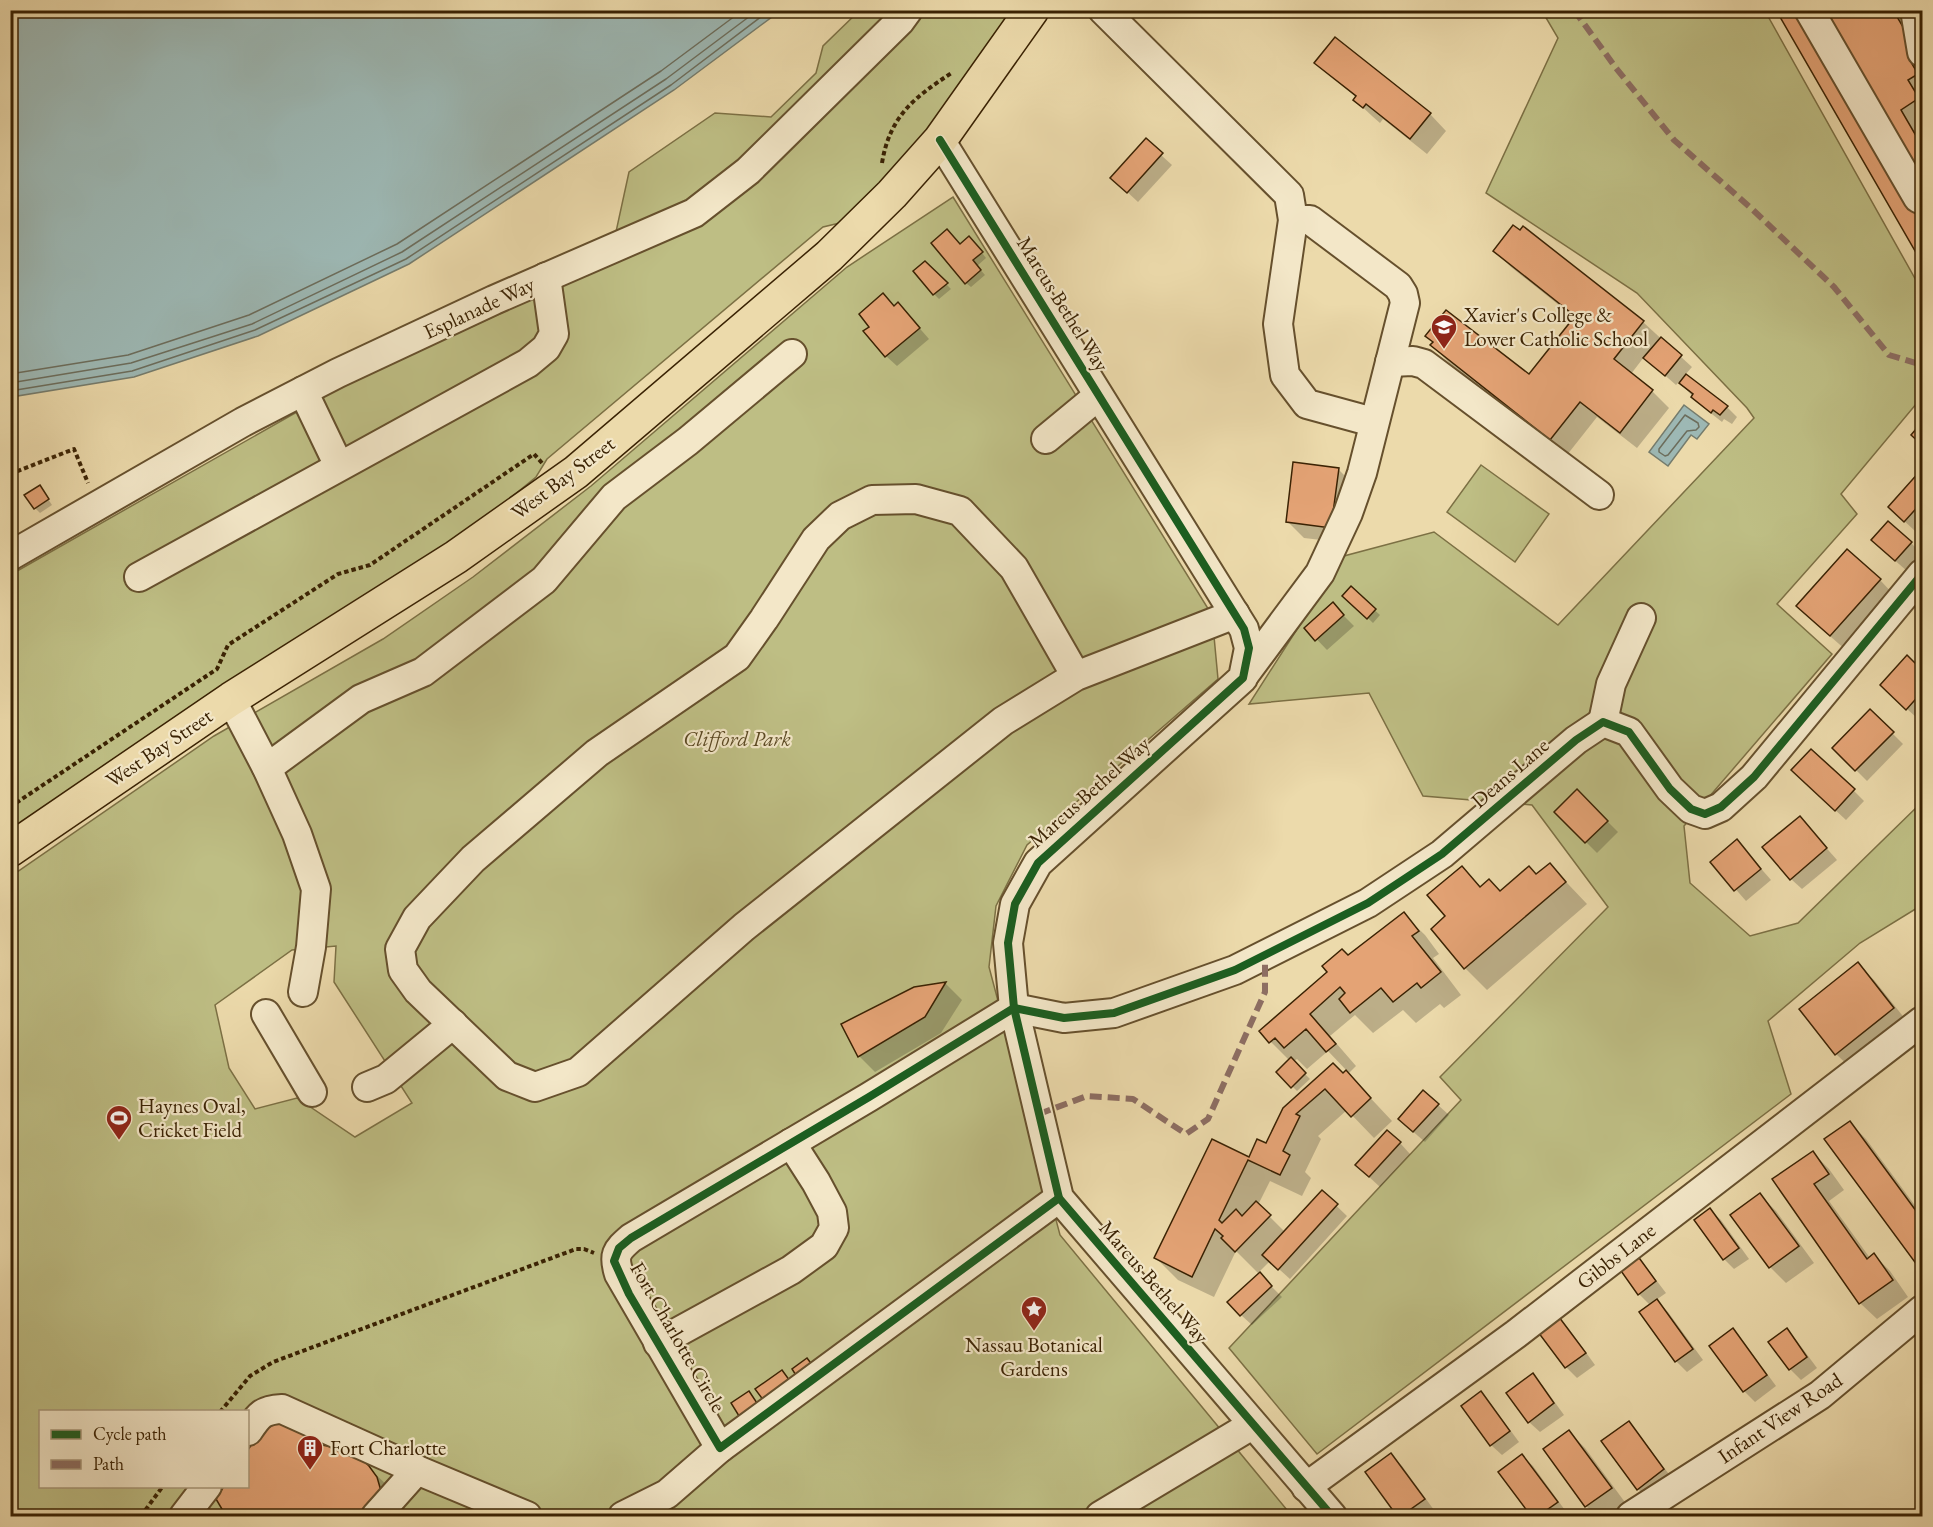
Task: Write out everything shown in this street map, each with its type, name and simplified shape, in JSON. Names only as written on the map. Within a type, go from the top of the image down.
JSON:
[{"type":"highway","name":"West Bay Street","points":[[10,850],[231,699],[456,557],[576,472],[829,256],[892,194],[940,140],[1032,10]]},
{"type":"street","name":"Esplanade Way","points":[[10,556],[243,422],[303,391],[494,300],[694,213],[748,171],[900,21],[908,10]]},
{"type":"street","points":[[1103,10],[1289,195],[1293,220],[1278,324],[1285,375],[1307,404],[1374,422]]},
{"type":"street","points":[[1809,10],[1918,198],[1923,200]]},
{"type":"street","points":[[1915,10],[1923,52]]},
{"type":"street","name":"Marcus Bethel Way","points":[[940,140],[1235,614],[1244,629],[1249,648],[1243,678],[1038,862],[1015,904],[1008,943],[1014,1008],[1059,1198],[1332,1516]]},
{"type":"street","points":[[1243,678],[1320,573],[1351,503],[1362,473],[1405,303],[1398,286],[1310,220],[1293,220]]},
{"type":"street","points":[[139,577],[528,363],[546,348],[554,334],[546,277]]},
{"type":"street","points":[[267,768],[362,699],[423,672],[544,580],[614,497],[688,441],[792,354]]},
{"type":"street","points":[[1390,362],[1413,361],[1424,364],[1599,495]]},
{"type":"street","points":[[303,391],[339,466]]},
{"type":"street","points":[[1046,439],[1098,396]]},
{"type":"street","points":[[1076,676],[1014,568],[960,511],[916,499],[872,501],[840,516],[816,539],[737,657],[597,753],[473,860],[417,918],[400,949],[403,970],[418,990],[507,1076],[534,1087],[578,1071],[744,927],[1003,721],[1076,676],[1235,614]]},
{"type":"street","points":[[1641,618],[1611,684],[1603,722],[1629,732],[1670,789],[1691,809],[1705,814],[1721,807],[1754,777],[1923,574]]},
{"type":"street","points":[[231,699],[267,768],[297,834],[316,888],[311,947],[303,992]]},
{"type":"street","name":"Deans Lane","points":[[1014,1008],[1064,1018],[1114,1013],[1245,965],[1368,903],[1442,855],[1576,740],[1603,722]]},
{"type":"street","name":"Fort Charlotte Circle","points":[[720,1448],[629,1294],[614,1261],[619,1248],[630,1238],[1014,1008]]},
{"type":"street","points":[[266,1014],[312,1092]]},
{"type":"street","name":"Gibbs Lane","points":[[1306,1487],[1516,1334],[1922,1022]]},
{"type":"street","points":[[367,1087],[386,1079],[453,1024]]},
{"type":"street","points":[[658,1343],[791,1270],[824,1246],[834,1228],[832,1212],[791,1143]]},
{"type":"street","name":"Fort Charlotte Circle","points":[[623,1516],[667,1494],[720,1448],[1059,1198]]},
{"type":"street","name":"Infant View Road","points":[[1631,1516],[1820,1395],[1923,1310]]},
{"type":"street","points":[[249,1430],[260,1414],[271,1409],[282,1409],[417,1470],[527,1516]]},
{"type":"street","points":[[1100,1516],[1252,1425]]},
{"type":"street","points":[[376,1516],[417,1470]]},
{"type":"street","points":[[184,1516],[205,1488]]},
{"type":"path","points":[[881,168],[884,147],[908,106],[919,95],[962,66]]},
{"type":"path","points":[[10,474],[74,449],[98,506]]},
{"type":"path","points":[[10,807],[217,669],[228,645],[338,574],[370,565],[534,454],[546,468]]},
{"type":"path","points":[[221,1410],[250,1376],[273,1362],[576,1249],[584,1249],[614,1261]]},
{"type":"path","points":[[141,1516],[162,1488]]},
{"type":"green space","points":[[859,11],[1014,11],[946,107],[885,185],[848,221],[823,227],[547,459],[536,477],[486,518],[11,836],[10,575],[348,383],[609,264],[629,172],[715,113],[771,117],[816,73],[823,46]]},
{"type":"green space","points":[[1542,11],[1765,11],[1922,291],[1922,397],[1841,494],[1857,514],[1777,604],[1832,654],[1684,826],[1690,883],[1750,936],[1798,923],[1922,802],[1922,905],[1860,943],[1768,1021],[1791,1094],[1317,1454],[1229,1348],[1461,1100],[1440,1077],[1608,907],[1532,805],[1423,796],[1369,693],[1249,704],[1344,556],[1434,532],[1558,625],[1754,418],[1637,293],[1486,193],[1558,38]]},
{"type":"green space","name":"Clifford Park","points":[[953,197],[1212,615],[1218,679],[1027,845],[996,906],[989,967],[1060,1235],[1292,1516],[11,1516],[10,877],[214,736],[383,639],[473,577],[591,486],[847,267]],"holes":[[[336,946],[334,982],[412,1103],[355,1137],[297,1098],[255,1109],[229,1068],[215,1005],[292,950]]]},
{"type":"green space","points":[[1481,465],[1549,514],[1515,562],[1447,512]]},
{"type":"water","points":[[11,10],[780,11],[674,90],[409,264],[258,336],[134,377],[11,397]]},
{"type":"water","points":[[1684,405],[1709,424],[1697,439],[1691,435],[1668,466],[1649,452]]},
{"type":"building","points":[[1776,10],[1803,10],[1922,218],[1922,263]]},
{"type":"building","points":[[1820,10],[1893,10],[1918,52],[1908,57],[1918,74],[1908,80],[1919,98],[1901,110],[1922,146],[1922,180]]},
{"type":"building","points":[[1335,37],[1431,113],[1410,139],[1366,104],[1363,108],[1353,100],[1356,96],[1314,63]]},
{"type":"building","points":[[1146,138],[1163,153],[1127,193],[1110,178]]},
{"type":"building","points":[[1513,225],[1520,230],[1523,226],[1644,321],[1614,359],[1653,390],[1620,433],[1580,402],[1550,440],[1430,345],[1433,342],[1425,336],[1446,310],[1529,374],[1575,316],[1493,251]]},
{"type":"building","points":[[947,229],[960,244],[969,236],[983,252],[973,260],[981,270],[965,284],[931,243]]},
{"type":"building","points":[[925,261],[948,283],[933,295],[913,271]]},
{"type":"building","points":[[883,293],[894,306],[898,302],[920,328],[885,357],[863,331],[869,327],[859,314]]},
{"type":"building","points":[[1661,337],[1682,355],[1665,376],[1643,358]]},
{"type":"building","points":[[1686,374],[1728,406],[1720,415],[1713,410],[1711,413],[1691,397],[1693,394],[1679,383]]},
{"type":"building","points":[[1922,422],[1922,445],[1911,435]]},
{"type":"building","points":[[1293,462],[1339,468],[1331,528],[1286,522]]},
{"type":"building","points":[[1920,471],[1922,473],[1922,502],[1904,522],[1888,507]]},
{"type":"building","points":[[40,485],[49,499],[34,509],[24,495]]},
{"type":"building","points":[[1888,521],[1912,542],[1895,561],[1871,540]]},
{"type":"building","points":[[1847,549],[1881,579],[1830,636],[1796,606]]},
{"type":"building","points":[[1351,586],[1376,609],[1367,619],[1342,596]]},
{"type":"building","points":[[1333,602],[1344,615],[1315,641],[1304,628]]},
{"type":"building","points":[[1907,655],[1922,670],[1922,692],[1906,710],[1880,685]]},
{"type":"building","points":[[1870,709],[1894,732],[1855,771],[1832,748]]},
{"type":"building","points":[[1811,749],[1855,789],[1835,811],[1791,770]]},
{"type":"building","points":[[1577,789],[1608,821],[1585,843],[1554,812]]},
{"type":"building","points":[[1800,816],[1827,848],[1790,880],[1762,847]]},
{"type":"building","points":[[1737,839],[1761,869],[1734,891],[1710,862]]},
{"type":"building","points":[[1550,863],[1566,882],[1464,969],[1431,929],[1445,916],[1427,895],[1462,866],[1480,887],[1489,879],[1500,891],[1529,866],[1536,874]]},
{"type":"building","points":[[1404,912],[1419,931],[1412,936],[1441,972],[1421,988],[1417,983],[1393,1002],[1381,988],[1350,1013],[1339,999],[1345,993],[1340,987],[1310,1014],[1336,1044],[1326,1052],[1306,1029],[1284,1048],[1275,1038],[1269,1043],[1259,1031],[1327,972],[1322,966],[1342,949],[1348,955]]},
{"type":"building","points":[[1858,962],[1894,1008],[1835,1055],[1799,1009]]},
{"type":"building","points":[[946,982],[925,1017],[858,1057],[841,1024],[914,987]]},
{"type":"building","points":[[1291,1057],[1306,1073],[1291,1088],[1276,1072]]},
{"type":"building","points":[[1333,1063],[1343,1073],[1346,1070],[1371,1098],[1351,1117],[1325,1089],[1296,1114],[1300,1116],[1283,1151],[1290,1155],[1280,1175],[1248,1160],[1219,1220],[1222,1223],[1236,1209],[1242,1216],[1256,1201],[1271,1215],[1235,1252],[1215,1229],[1192,1277],[1154,1258],[1212,1139],[1249,1157],[1257,1139],[1266,1143],[1283,1108]]},
{"type":"building","points":[[1423,1090],[1439,1104],[1413,1132],[1398,1119]]},
{"type":"building","points":[[1850,1121],[1922,1219],[1922,1261],[1917,1265],[1824,1139]]},
{"type":"building","points":[[1387,1130],[1401,1142],[1369,1177],[1355,1165]]},
{"type":"building","points":[[1813,1151],[1829,1174],[1814,1184],[1867,1259],[1874,1253],[1893,1280],[1859,1304],[1772,1179]]},
{"type":"building","points":[[1322,1190],[1338,1204],[1278,1270],[1262,1255]]},
{"type":"building","points":[[1760,1193],[1799,1246],[1769,1268],[1730,1215]]},
{"type":"building","points":[[1710,1208],[1739,1248],[1723,1260],[1694,1220]]},
{"type":"building","points":[[1637,1255],[1656,1281],[1638,1295],[1619,1268]]},
{"type":"building","points":[[1260,1272],[1272,1286],[1240,1316],[1227,1302]]},
{"type":"building","points":[[1657,1299],[1693,1349],[1675,1362],[1639,1312]]},
{"type":"building","points":[[1559,1317],[1586,1353],[1565,1368],[1538,1332]]},
{"type":"building","points":[[1733,1328],[1767,1375],[1743,1392],[1709,1346]]},
{"type":"building","points":[[1787,1328],[1807,1357],[1789,1370],[1768,1342]]},
{"type":"building","points":[[807,1358],[813,1366],[797,1377],[792,1369]]},
{"type":"building","points":[[782,1370],[790,1381],[764,1401],[755,1389]]},
{"type":"building","points":[[1533,1373],[1554,1403],[1528,1423],[1506,1393]]},
{"type":"building","points":[[749,1391],[757,1403],[739,1416],[731,1403]]},
{"type":"building","points":[[1481,1391],[1510,1431],[1490,1446],[1461,1406]]},
{"type":"building","points":[[1629,1421],[1664,1469],[1637,1490],[1601,1441]]},
{"type":"building","name":"Fort Charlotte","points":[[276,1423],[290,1423],[316,1437],[321,1445],[336,1447],[359,1456],[377,1477],[381,1491],[368,1516],[226,1516],[216,1499],[223,1488],[249,1488],[249,1448],[258,1434]]},
{"type":"building","points":[[1569,1430],[1612,1488],[1585,1507],[1543,1449]]},
{"type":"building","points":[[1391,1453],[1425,1499],[1401,1516],[1397,1516],[1365,1472]]},
{"type":"building","points":[[1522,1454],[1558,1502],[1538,1516],[1531,1516],[1498,1472]]},
{"type":"marked path","points":[[1574,10],[1616,68],[1674,140],[1752,209],[1834,287],[1889,355],[1922,365]]},
{"type":"marked path","points":[[1039,1114],[1087,1096],[1133,1099],[1186,1134],[1208,1119],[1265,992],[1265,955]]},
{"type":"cycle path","points":[[940,140],[1244,629],[1249,648],[1243,678],[1038,863],[1015,904],[1008,943],[1014,1008],[1059,1198],[1332,1516]]},
{"type":"cycle path","points":[[1059,1198],[720,1448],[629,1294],[614,1261],[619,1248],[631,1238],[1014,1008],[1064,1018],[1114,1013],[1235,970],[1368,903],[1442,854],[1576,740],[1603,722],[1629,732],[1670,789],[1691,809],[1705,814],[1721,807],[1754,777],[1922,574]]},
{"type":"place","name":"Xavier's College & Lower Catholic School","points":[[1444,350]]},
{"type":"place","name":"Haynes Oval, Cricket Field","points":[[119,1141]]},
{"type":"place","name":"Nassau Botanical Gardens","points":[[1034,1332]]},
{"type":"place","name":"Fort Charlotte","points":[[310,1471]]}]
